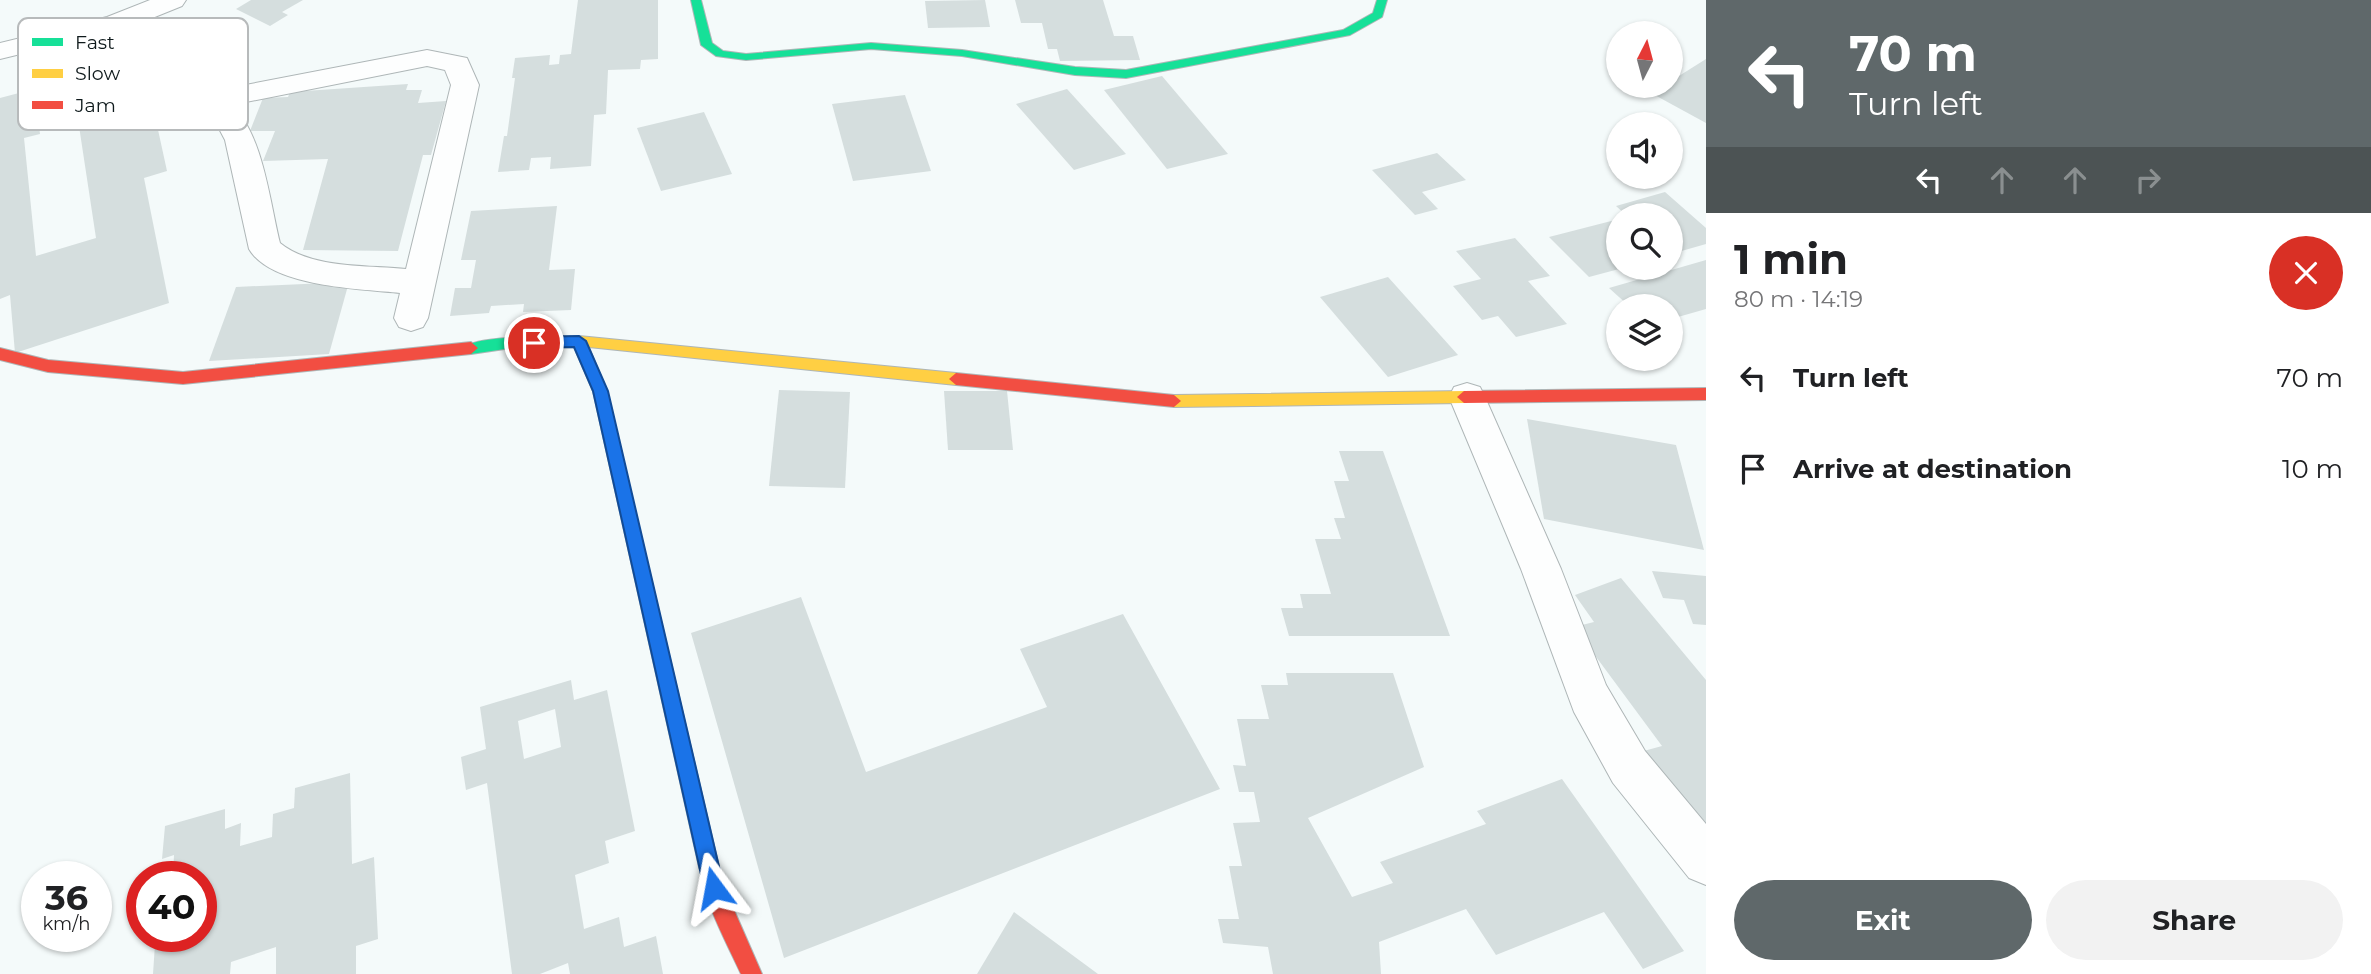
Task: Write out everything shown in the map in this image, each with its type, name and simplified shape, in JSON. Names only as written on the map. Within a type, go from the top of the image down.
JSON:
[{"type":"street","points":[[128,18],[173,0]]},
{"type":"street","points":[[696,0],[707,45],[719,54],[746,57],[871,46],[962,53],[1075,71],[1126,74],[1346,33],[1378,15],[1382,0]]},
{"type":"street","points":[[0,51],[18,47]]},
{"type":"street","points":[[248,93],[427,58],[457,64],[465,85],[408,335]]},
{"type":"street","points":[[234,130],[240,140],[265,249],[273,260],[305,270],[418,282]]},
{"type":"street","points":[[0,354],[48,366],[183,378],[408,335],[512,343],[579,341],[1175,401],[1706,394]]},
{"type":"street","points":[[579,341],[600,391],[714,888],[752,974]]},
{"type":"street","points":[[1467,397],[1541,569],[1589,697],[1629,767],[1706,861]]},
{"type":"building","points":[[251,0],[303,0],[282,12],[288,15],[270,26],[236,9]]},
{"type":"building","points":[[578,0],[658,0],[658,59],[641,60],[640,69],[608,70],[606,114],[594,115],[591,166],[550,169],[551,157],[531,158],[529,170],[498,172],[504,136],[507,136],[515,58],[550,55],[549,65],[559,64],[560,55],[571,54]]},
{"type":"building","points":[[985,0],[990,27],[928,28],[925,1]]},
{"type":"building","points":[[1015,0],[1103,0],[1114,36],[1133,36],[1140,60],[1060,61],[1057,49],[1048,49],[1042,23],[1021,23]]},
{"type":"building","points":[[1706,59],[1706,123],[1660,98],[1684,98],[1684,73]]},
{"type":"building","points":[[1162,76],[1228,154],[1167,169],[1104,90]]},
{"type":"building","points":[[408,84],[406,90],[422,90],[418,103],[446,101],[431,155],[423,155],[398,251],[303,250],[328,159],[263,161],[275,131],[250,131],[263,98],[288,97],[290,92]]},
{"type":"building","points":[[1067,89],[1126,154],[1074,170],[1016,104]]},
{"type":"building","points":[[18,93],[18,130],[39,130],[40,134],[24,138],[36,256],[96,238],[80,130],[158,130],[167,171],[144,178],[169,303],[15,353],[10,295],[0,299],[0,98]]},
{"type":"building","points":[[905,95],[931,171],[853,181],[832,104]]},
{"type":"building","points":[[704,112],[732,174],[661,191],[637,128]]},
{"type":"building","points":[[1437,153],[1466,180],[1422,192],[1438,209],[1415,215],[1372,170]]},
{"type":"building","points":[[1665,192],[1678,203],[1626,203]]},
{"type":"building","points":[[557,206],[549,270],[575,269],[571,310],[523,312],[524,304],[491,306],[489,313],[450,316],[455,288],[471,288],[476,260],[461,260],[471,211]]},
{"type":"building","points":[[1683,208],[1706,228],[1706,244],[1683,251]]},
{"type":"building","points":[[1606,222],[1606,272],[1589,277],[1549,237]]},
{"type":"building","points":[[1515,238],[1550,276],[1528,281],[1567,324],[1516,337],[1498,316],[1482,320],[1453,286],[1481,279],[1456,251]]},
{"type":"building","points":[[1706,260],[1706,309],[1683,316],[1683,294],[1616,294],[1609,288],[1637,280],[1683,280],[1683,267]]},
{"type":"building","points":[[1388,277],[1458,355],[1388,377],[1320,297]]},
{"type":"building","points":[[349,282],[329,354],[209,361],[236,287]]},
{"type":"building","points":[[779,390],[850,392],[845,488],[769,486]]},
{"type":"building","points":[[944,391],[1007,391],[1013,450],[948,450]]},
{"type":"building","points":[[1527,419],[1676,445],[1704,550],[1544,519]]},
{"type":"building","points":[[1339,451],[1383,451],[1450,636],[1289,636],[1281,608],[1303,608],[1300,594],[1331,594],[1315,539],[1341,539],[1334,518],[1345,518],[1334,481],[1349,481]]},
{"type":"building","points":[[1652,571],[1706,576],[1706,625],[1693,624],[1684,600],[1663,598]]},
{"type":"building","points":[[1621,578],[1706,680],[1706,843],[1640,752],[1662,746],[1574,627],[1594,622],[1575,595]]},
{"type":"building","points":[[801,597],[866,772],[1047,707],[1020,649],[1123,614],[1220,789],[784,958],[691,633]]},
{"type":"building","points":[[1286,673],[1393,673],[1424,767],[1308,818],[1352,897],[1393,883],[1380,862],[1486,824],[1477,811],[1562,779],[1684,951],[1643,969],[1604,912],[1496,955],[1466,909],[1379,942],[1381,974],[1273,974],[1268,947],[1223,943],[1218,919],[1239,919],[1229,866],[1242,866],[1233,823],[1260,822],[1254,792],[1239,792],[1233,765],[1246,766],[1237,719],[1269,719],[1261,685],[1288,685]]},
{"type":"building","points":[[571,680],[574,700],[607,690],[635,831],[605,841],[609,863],[575,875],[584,929],[619,917],[624,947],[656,936],[663,974],[570,974],[568,963],[540,974],[512,974],[487,783],[466,790],[461,757],[486,749],[480,707]],"holes":[[[555,709],[561,747],[524,759],[518,721]]]},
{"type":"building","points":[[350,773],[352,864],[374,857],[378,939],[356,946],[356,974],[276,974],[276,947],[231,962],[230,974],[153,974],[154,952],[217,952],[217,861],[174,861],[174,855],[162,859],[165,826],[225,809],[225,829],[241,823],[240,846],[272,837],[273,814],[294,808],[295,788]]},
{"type":"building","points":[[1014,912],[1098,974],[977,974]]},
{"type":"traffic: fast","points":[[696,0],[707,45],[720,54],[746,57],[871,46],[962,53],[1075,71],[1126,74],[1346,33],[1378,15],[1382,0]]},
{"type":"traffic: fast","points":[[471,348],[512,343],[579,341],[600,391],[709,867]]},
{"type":"traffic: slow","points":[[579,341],[956,379]]},
{"type":"traffic: slow","points":[[1174,401],[1464,397]]},
{"type":"traffic: jam","points":[[0,354],[48,366],[183,378],[471,348]]},
{"type":"traffic: jam","points":[[956,379],[1174,401]]},
{"type":"traffic: jam","points":[[1464,397],[1706,394]]},
{"type":"traffic: jam","points":[[709,867],[714,888],[752,974]]},
{"type":"route","points":[[534,343],[579,341],[600,391],[714,888]]}]
